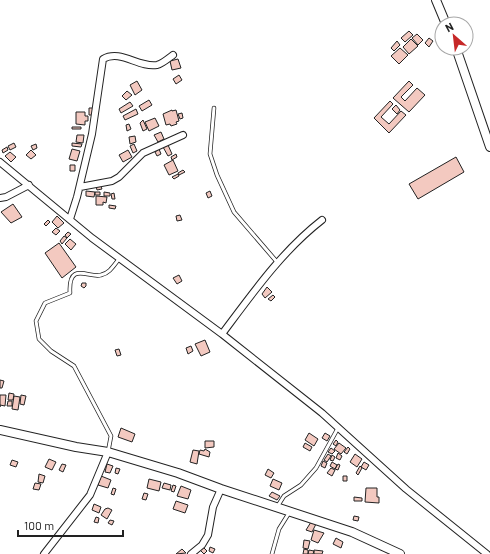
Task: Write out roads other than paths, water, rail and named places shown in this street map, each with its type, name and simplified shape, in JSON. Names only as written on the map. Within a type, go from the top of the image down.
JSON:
[{"type":"street","points":[[436,0],[443,16]]},
{"type":"street","points":[[70,219],[80,187],[92,134],[103,60],[109,56],[120,56],[142,64],[158,65],[173,55]]},
{"type":"street","points":[[459,56],[490,147]]},
{"type":"street","points":[[80,187],[112,181],[119,177],[143,153],[183,135]]},
{"type":"street","points":[[0,162],[119,259],[222,334],[322,413],[406,489],[487,554]]},
{"type":"street","points":[[0,198],[29,185]]},
{"type":"street","points":[[222,334],[277,262],[305,233],[322,220]]},
{"type":"street","points":[[0,430],[76,447],[108,452],[178,473],[221,489],[352,532],[400,554]]},
{"type":"street","points":[[44,554],[90,495],[108,452]]},
{"type":"street","points":[[191,554],[202,545],[208,534],[213,507],[221,489]]},
{"type":"lane","points":[[214,108],[210,154],[217,176],[234,212],[277,262]]},
{"type":"lane","points":[[108,452],[111,436],[74,366],[51,351],[39,339],[36,321],[45,303],[70,293],[71,281],[75,276],[80,273],[86,273],[96,277],[102,275],[109,272],[119,259]]},
{"type":"lane","points":[[277,507],[284,496],[301,485],[316,468],[338,428]]},
{"type":"lane","points":[[272,554],[279,529],[290,511]]}]
